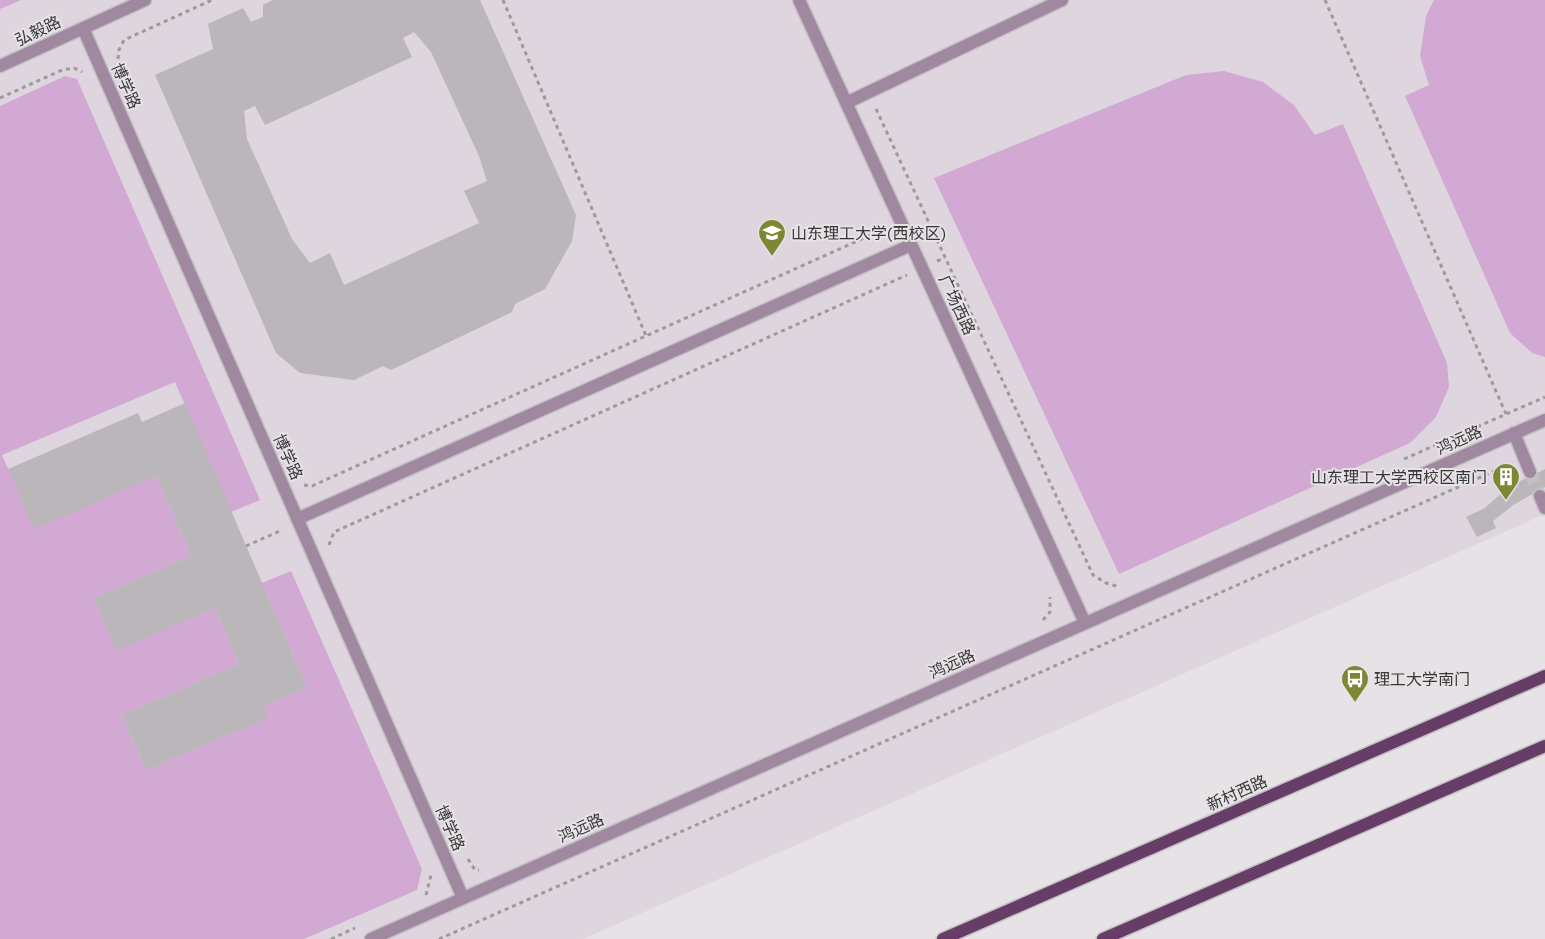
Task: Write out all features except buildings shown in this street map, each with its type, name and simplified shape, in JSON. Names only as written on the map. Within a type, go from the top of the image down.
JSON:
[{"type":"main road","name":"新村西路","points":[[943,939],[1545,676]]},
{"type":"main road","points":[[1103,939],[1545,746]]},
{"type":"street","name":"弘毅路","points":[[0,66],[145,0]]},
{"type":"street","name":"广场西路","points":[[799,0],[1085,623]]},
{"type":"street","points":[[846,103],[1062,0]]},
{"type":"street","name":"博学路","points":[[83,28],[463,898]]},
{"type":"street","points":[[298,519],[911,245]]},
{"type":"street","name":"鸿远路","points":[[371,939],[1545,420]]},
{"type":"street","points":[[1514,433],[1530,472]]},
{"type":"path","points":[[118,61],[119,50],[124,40],[212,0]]},
{"type":"path","points":[[503,0],[656,359]]},
{"type":"path","points":[[1325,0],[1514,433]]},
{"type":"path","points":[[0,98],[62,70],[74,68],[85,74]]},
{"type":"path","points":[[868,92],[1093,575],[1106,583],[1119,587],[1128,583]]},
{"type":"path","points":[[299,484],[312,486],[924,211]]},
{"type":"path","points":[[329,546],[334,532],[945,258]]},
{"type":"path","points":[[905,275],[909,284]]},
{"type":"path","points":[[1397,462],[1545,397]]},
{"type":"path","points":[[439,939],[1524,458]]},
{"type":"path","points":[[279,521],[286,537]]},
{"type":"path","points":[[246,546],[283,530]]},
{"type":"path","points":[[1038,626],[1050,612],[1051,598],[1047,590]]},
{"type":"path","points":[[466,856],[475,870],[482,870]]},
{"type":"path","points":[[425,898],[432,872]]},
{"type":"shaded area","name":"山东理工大学(西校区)","points":[[0,0],[1545,0],[1545,514],[583,939],[0,939]]},
{"type":"shaded area","points":[[0,0],[21,0],[0,9]]},
{"type":"shaded area","points":[[1434,0],[1545,0],[1545,357],[1532,353],[1510,333],[1405,96],[1429,85],[1420,56],[1426,16]]},
{"type":"shaded area","points":[[1224,71],[1263,82],[1294,105],[1315,135],[1343,124],[1447,363],[1449,387],[1436,417],[1410,443],[1119,574],[934,178],[1186,75]]},
{"type":"shaded area","points":[[65,76],[77,79],[260,500],[231,512],[175,382],[2,455],[34,528],[157,476],[191,556],[94,598],[116,650],[215,608],[239,664],[122,715],[146,770],[267,718],[263,706],[307,688],[262,583],[291,571],[422,869],[417,890],[304,939],[0,939],[0,106]]},
{"type":"tunnel","points":[[1530,472],[1540,496]]},
{"type":"place","name":"山东理工大学(西校区)","points":[[772,257]]},
{"type":"place","name":"山东理工大学西校区南门","points":[[1506,501]]},
{"type":"place","name":"理工大学南门","points":[[1355,703]]}]
